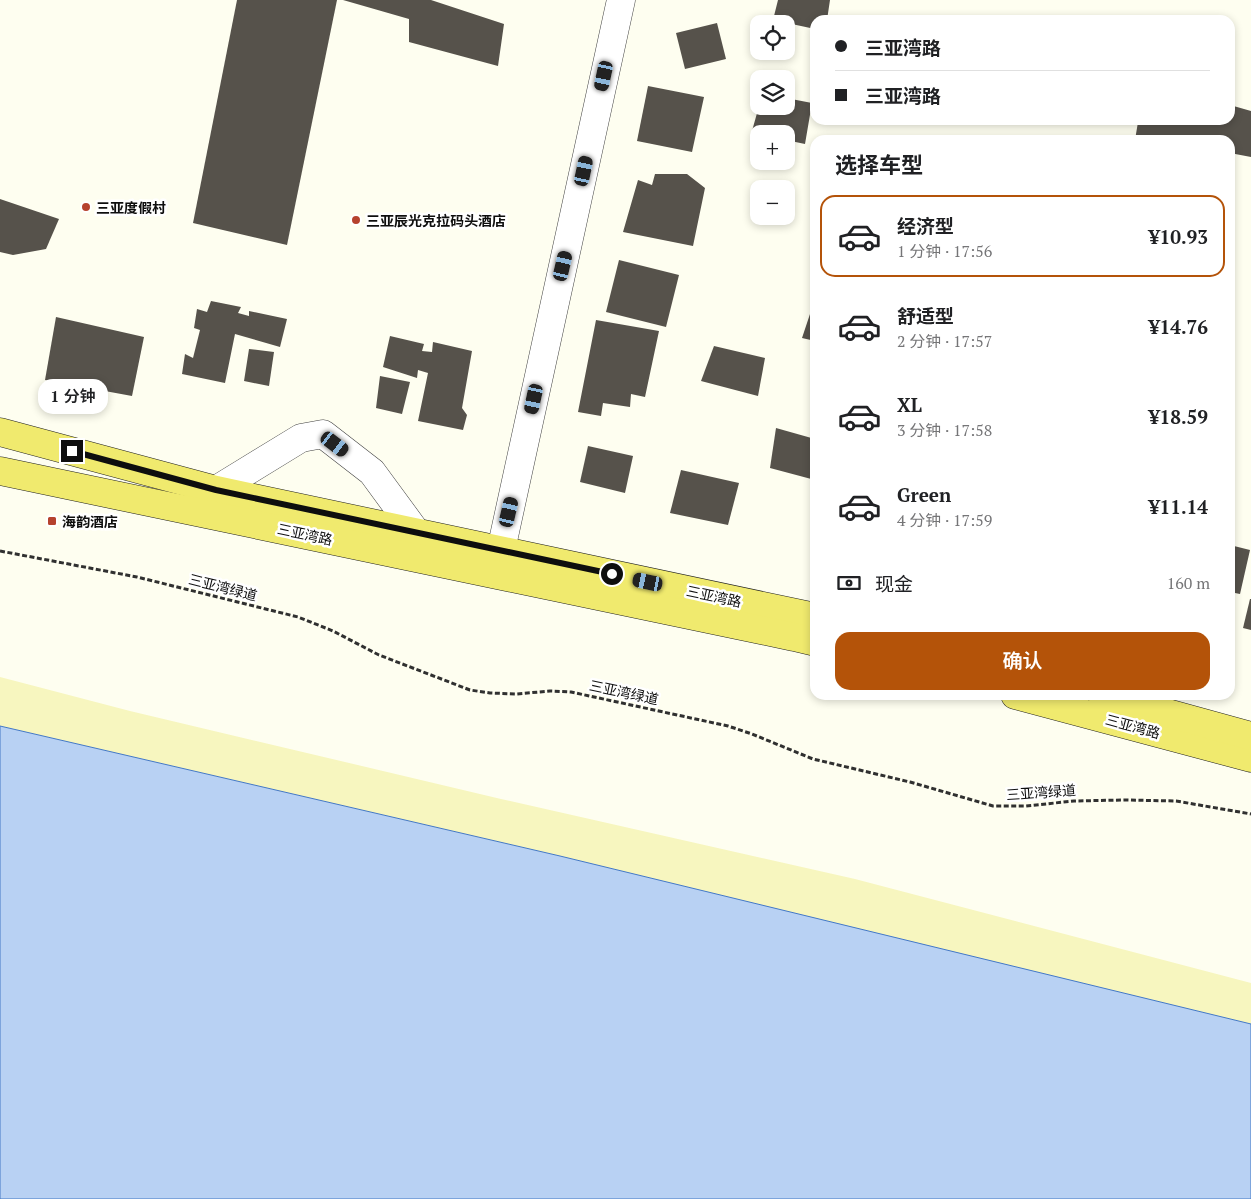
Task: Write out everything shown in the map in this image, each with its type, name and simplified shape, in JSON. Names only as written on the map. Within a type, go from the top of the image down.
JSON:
[{"type":"main road","name":"三亚湾路","points":[[0,432],[216,490],[810,616]]},
{"type":"main road","name":"三亚湾路","points":[[0,471],[810,641]]},
{"type":"main road","name":"三亚湾路","points":[[1034,700],[1251,758]]},
{"type":"main road","name":"三亚湾路","points":[[1120,700],[1251,736]]},
{"type":"street","points":[[501,550],[621,0]]},
{"type":"street","points":[[216,490],[301,438],[323,434],[372,472],[416,532]]},
{"type":"path","name":"三亚湾绿道","points":[[0,551],[137,578],[298,617],[333,631],[380,655],[470,690],[517,694],[550,691],[570,692],[728,726],[813,760],[910,782],[993,806],[1026,806],[1074,801],[1176,801],[1251,814]]},
{"type":"sand","points":[[0,677],[130,711],[501,799],[855,879],[1251,983],[1251,1024],[560,856],[0,726]]},
{"type":"water","points":[[0,726],[560,856],[1251,1024],[1251,1199],[0,1199]]},
{"type":"building","points":[[237,0],[337,0],[287,245],[193,223]]},
{"type":"building","points":[[343,0],[431,0],[504,24],[498,66],[409,42],[409,19]]},
{"type":"building","points":[[778,0],[830,0],[828,15],[810,15],[810,28],[795,25],[795,15],[774,15]]},
{"type":"building","points":[[717,23],[726,59],[685,69],[676,33]]},
{"type":"building","points":[[648,86],[704,97],[692,152],[637,141]]},
{"type":"building","points":[[795,100],[810,103],[805,144],[795,142],[795,125],[754,125],[756,115],[795,115]]},
{"type":"building","points":[[1235,106],[1251,111],[1251,157],[1235,154],[1235,135],[1136,135],[1138,125],[1235,125]]},
{"type":"building","points":[[655,174],[687,174],[705,188],[693,246],[623,232],[638,180],[652,185]]},
{"type":"building","points":[[0,199],[59,219],[46,249],[13,255],[0,252]]},
{"type":"building","points":[[619,260],[679,275],[666,327],[606,312]]},
{"type":"building","points":[[211,301],[241,307],[238,313],[249,316],[249,311],[287,319],[280,347],[235,334],[225,383],[182,374],[185,354],[193,358],[200,330],[194,328],[197,309],[207,312]]},
{"type":"building","points":[[810,314],[810,340],[802,338]]},
{"type":"building","points":[[56,317],[144,337],[132,396],[45,380]]},
{"type":"building","points":[[596,320],[659,331],[645,397],[631,394],[630,407],[603,403],[601,416],[578,412]]},
{"type":"building","points":[[390,336],[424,344],[422,351],[432,352],[433,342],[472,351],[462,408],[467,415],[463,430],[418,421],[428,373],[418,370],[417,378],[383,367]]},
{"type":"building","points":[[714,346],[765,358],[758,396],[701,381]]},
{"type":"building","points":[[249,349],[274,352],[269,386],[244,381]]},
{"type":"building","points":[[380,376],[410,382],[402,414],[376,408]]},
{"type":"building","points":[[776,428],[810,438],[810,479],[770,468]]},
{"type":"building","points":[[588,446],[633,456],[625,493],[580,482]]},
{"type":"building","points":[[681,470],[739,483],[728,525],[670,513]]},
{"type":"building","points":[[1235,546],[1250,550],[1240,594],[1235,593]]},
{"type":"building","points":[[1251,599],[1251,630],[1243,628]]},
{"type":"place","name":"三亚度假村","points":[[86,207]]},
{"type":"place","name":"三亚辰光克拉码头酒店","points":[[356,220]]},
{"type":"place","name":"海韵酒店","points":[[52,521]]},
{"type":"route","points":[[72,451],[216,490],[612,574]]}]
